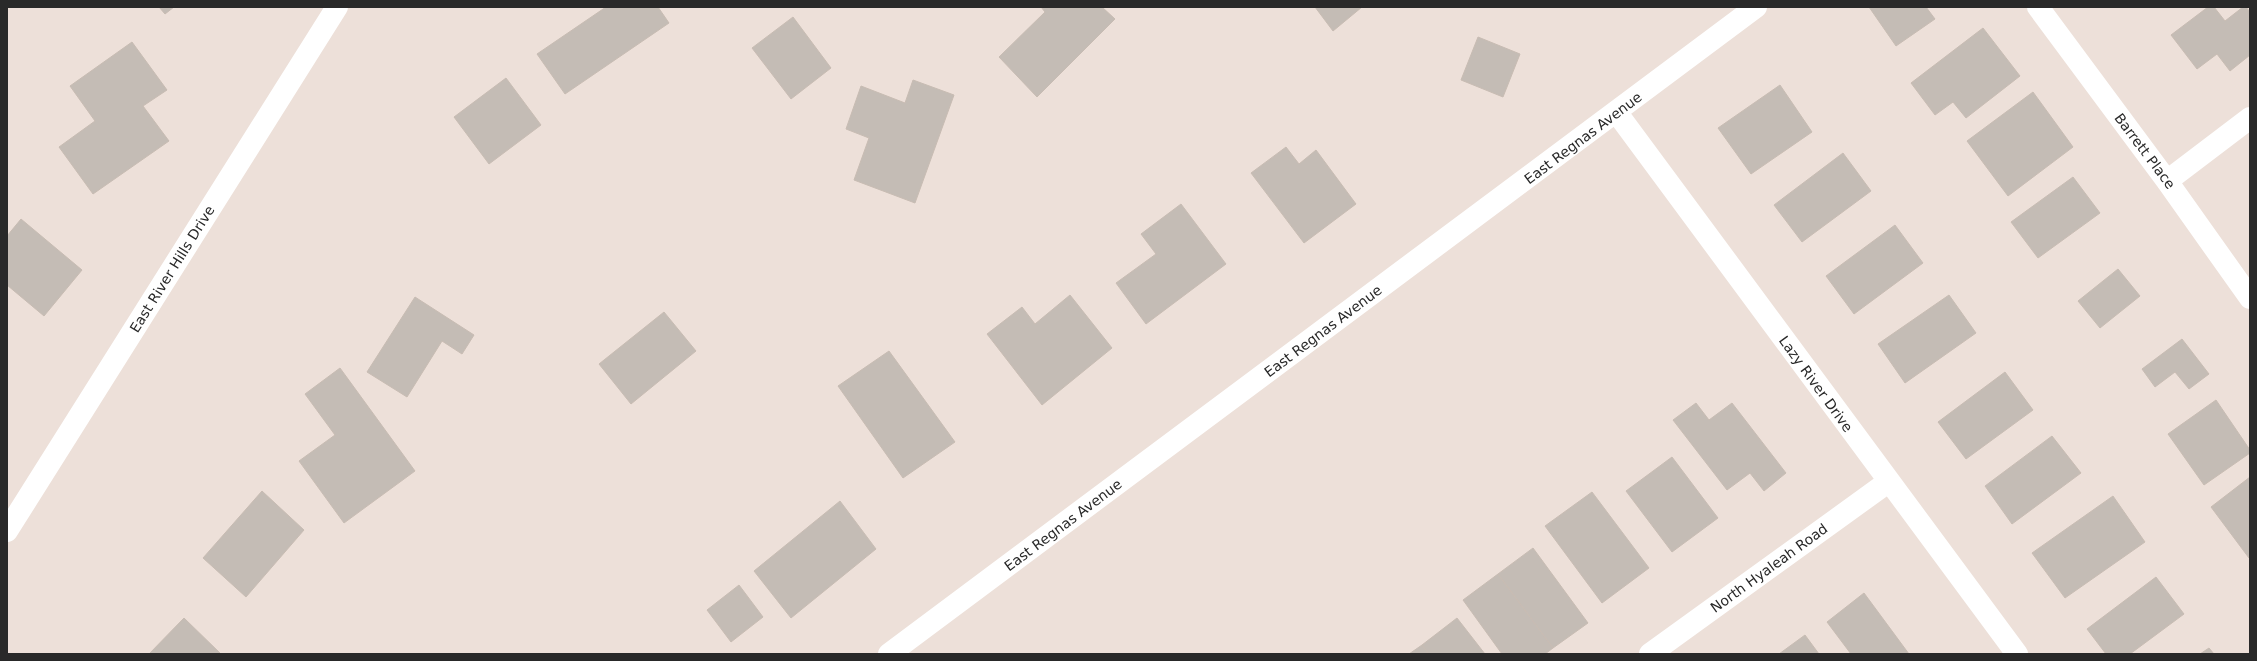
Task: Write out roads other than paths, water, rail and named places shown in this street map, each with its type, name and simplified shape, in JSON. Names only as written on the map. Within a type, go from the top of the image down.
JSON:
[{"type":"street","name":"East River Hills Drive","points":[[7,531],[337,7]]},
{"type":"street","name":"East Regnas Avenue","points":[[889,654],[1616,113],[1756,7]]},
{"type":"street","name":"Barrett Place","points":[[2038,7],[2167,181],[2250,298]]},
{"type":"street","name":"Lazy River Drive","points":[[1616,113],[1888,482],[2017,654]]},
{"type":"street","points":[[2167,181],[2250,118]]},
{"type":"street","name":"North Hyaleah Road","points":[[1650,654],[1888,482]]}]
